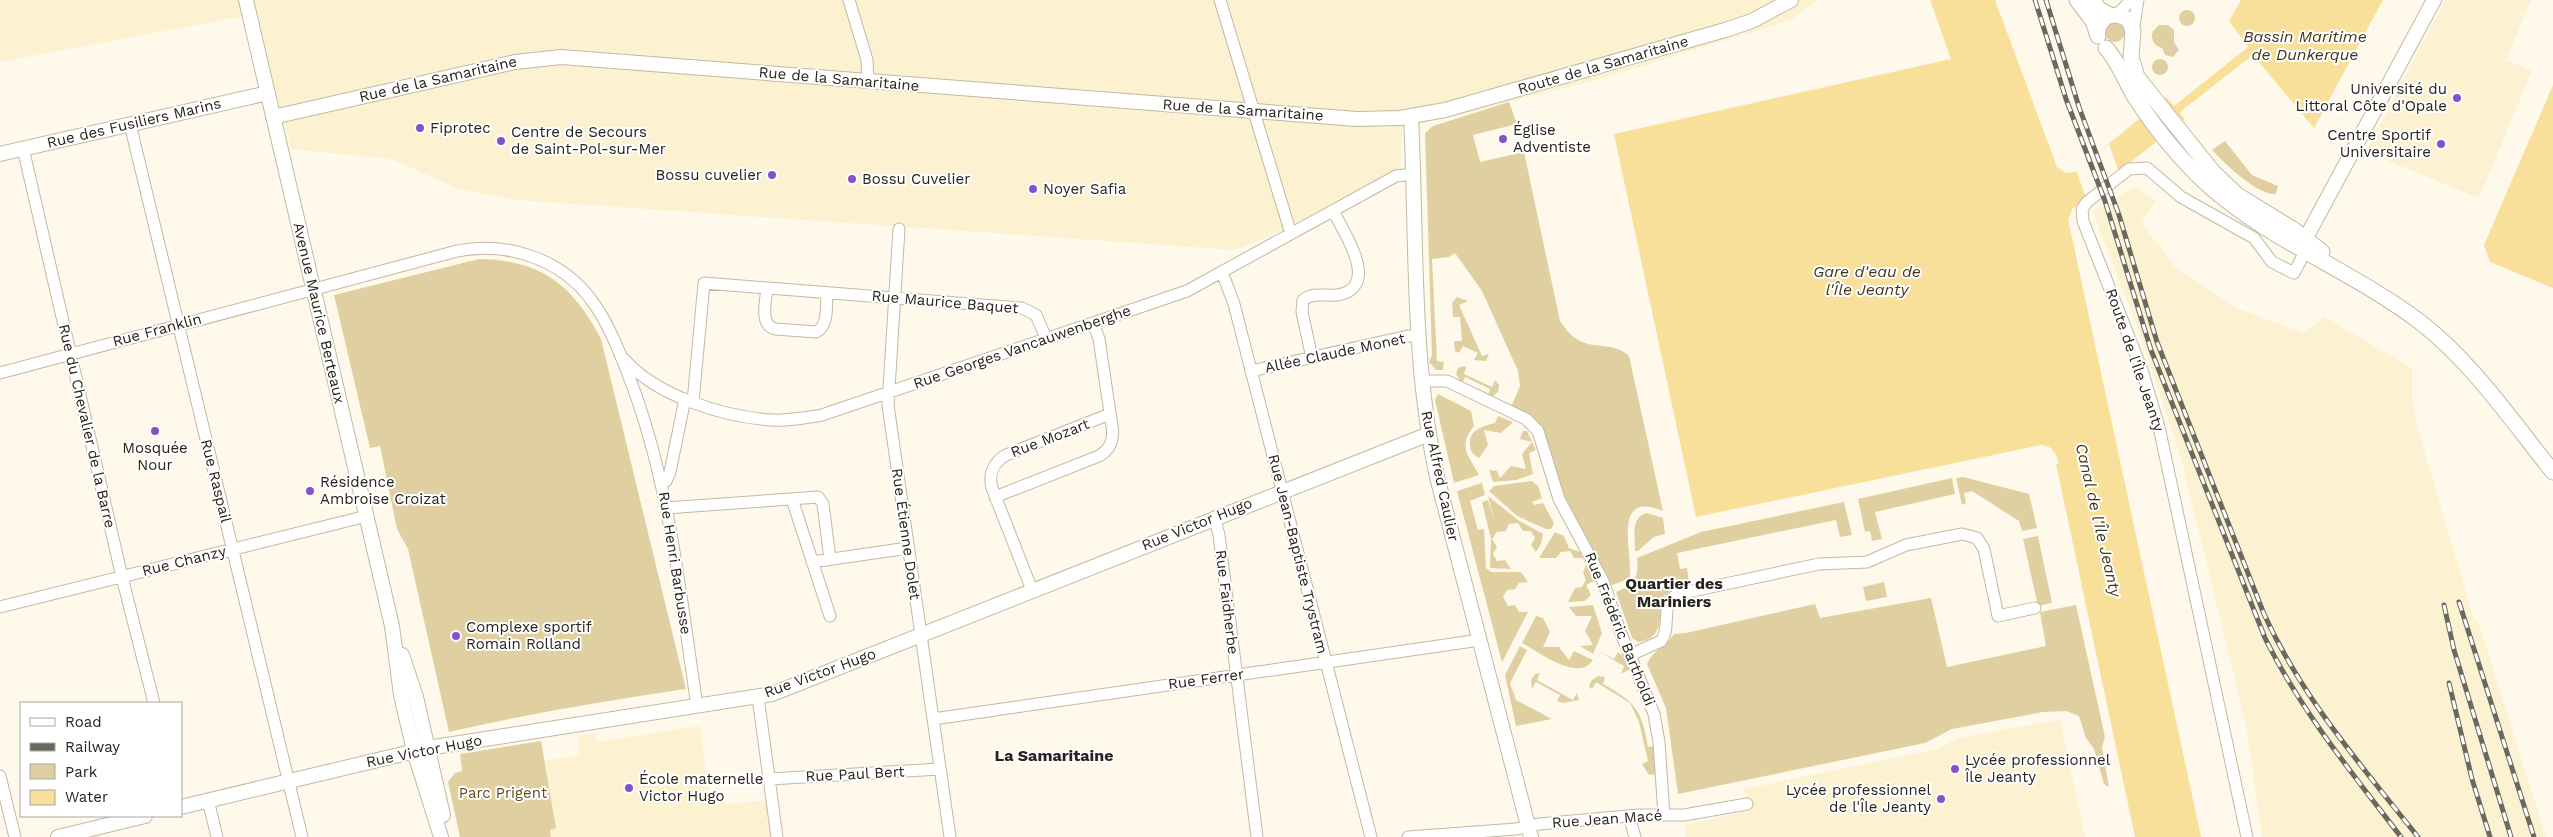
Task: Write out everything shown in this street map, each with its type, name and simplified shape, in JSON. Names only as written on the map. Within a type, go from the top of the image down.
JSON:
[{"type":"main road","points":[[2077,0],[2093,22],[2100,43],[2106,48],[2146,101],[2168,141],[2188,166],[2246,214],[2306,244]]},
{"type":"main road","points":[[2092,0],[2099,9],[2128,20],[2133,35],[2132,66],[2146,101],[2179,131],[2231,190],[2339,270],[2393,302],[2435,334],[2473,374],[2553,472]]},
{"type":"main road","points":[[2098,34],[2100,23],[2113,15]]},
{"type":"main road","points":[[2106,48],[2122,50],[2133,35]]},
{"type":"street","name":"Avenue Maurice Berteaux","points":[[246,0],[392,626],[415,692],[421,750],[441,837]]},
{"type":"street","points":[[849,0],[867,60],[868,82]]},
{"type":"street","points":[[1220,0],[1290,234]]},
{"type":"street","name":"Route de la Samaritaine","points":[[1411,117],[1453,108],[1725,30],[1761,17],[1791,0]]},
{"type":"street","points":[[2113,15],[2130,0]]},
{"type":"street","points":[[2133,35],[2138,0]]},
{"type":"street","points":[[2306,244],[2434,0]]},
{"type":"street","name":"Rue de la Samaritaine","points":[[273,117],[543,57],[1357,119],[1411,117]]},
{"type":"street","name":"Rue des Fusiliers Marins","points":[[0,154],[268,93]]},
{"type":"street","name":"Rue Alfred Caulier","points":[[1411,117],[1420,336],[1429,434],[1438,480],[1530,832]]},
{"type":"street","name":"Rue Raspail","points":[[130,124],[302,837]]},
{"type":"street","name":"Rue du Chevalier de la Barre","points":[[23,148],[122,577],[154,702]]},
{"type":"street","name":"Route de l'Île Jeanty","points":[[2247,837],[2159,427],[2142,370],[2082,218],[2082,209],[2087,202],[2125,172],[2133,168],[2147,168],[2181,197],[2254,238],[2272,262],[2294,274],[2306,244]]},
{"type":"street","name":"Rue Georges Vancauwenberghe","points":[[620,354],[643,376],[667,392],[745,417],[781,420],[829,413],[1187,291],[1396,176],[1414,174]]},
{"type":"street","points":[[1312,358],[1302,312],[1303,300],[1313,295],[1342,294],[1354,286],[1357,278],[1357,255],[1333,211]]},
{"type":"street","name":"Rue Étienne Dolet","points":[[899,229],[888,394],[908,548],[950,837]]},
{"type":"street","name":"Rue Franklin","points":[[0,373],[314,288],[465,250],[495,248],[520,252],[560,270],[584,291],[603,319],[620,354],[640,407],[661,479]]},
{"type":"street","name":"Rue Jean-Baptiste Trystram","points":[[1222,272],[1228,287],[1251,371],[1371,837]]},
{"type":"street","name":"Rue Maurice Baquet","points":[[704,283],[1025,309],[1038,317],[1046,338]]},
{"type":"street","name":"Rue Henri Barbusse","points":[[698,706],[661,479],[666,480],[670,472],[689,400],[704,283]]},
{"type":"street","points":[[767,288],[765,319],[769,327],[775,329],[816,332],[821,329],[824,323],[827,293]]},
{"type":"street","name":"Rue Mozart","points":[[995,497],[1103,454],[1110,446],[1113,438],[1110,414],[1099,339],[1093,323]]},
{"type":"street","name":"Allée Claude Monet","points":[[1251,371],[1408,336],[1420,336]]},
{"type":"street","name":"Rue Frédéric Bartholdi","points":[[1423,381],[1447,381],[1526,419],[1536,428],[1558,495],[1603,581],[1651,706],[1658,730],[1664,815]]},
{"type":"street","name":"Rue Mozart","points":[[1032,590],[991,486],[991,475],[996,464],[1003,457],[1110,414]]},
{"type":"street","name":"Rue Victor Hugo","points":[[182,807],[421,750],[758,697],[792,687],[1214,517],[1429,434]]},
{"type":"street","points":[[666,508],[816,497],[821,499],[830,559]]},
{"type":"street","points":[[792,498],[830,616]]},
{"type":"street","name":"Rue Chanzy","points":[[0,607],[367,516]]},
{"type":"street","name":"Rue Faidherbe","points":[[1214,517],[1219,535],[1257,837]]},
{"type":"street","points":[[1630,655],[1661,641],[1667,628],[1667,605],[1671,598],[1678,594],[1818,564],[1867,562],[1906,545],[1962,534],[1976,538],[1984,549],[1998,616],[2035,608]]},
{"type":"street","points":[[812,562],[908,548]]},
{"type":"street","name":"Rue Ferrer","points":[[933,719],[1480,640]]},
{"type":"street","points":[[758,697],[777,837]]},
{"type":"street","name":"Avenue Maurice Berteaux","points":[[421,750],[443,811],[445,837]]},
{"type":"street","name":"Rue Paul Bert","points":[[770,779],[940,769]]},
{"type":"street","points":[[0,776],[14,837]]},
{"type":"street","points":[[208,800],[217,837]]},
{"type":"street","name":"Rue Jean Macé","points":[[1408,837],[1530,832],[1629,816],[1691,814],[1747,804]]},
{"type":"street","points":[[1629,816],[1635,837]]},
{"type":"street","points":[[58,837],[87,834],[142,817]]},
{"type":"shaded area","points":[[0,0],[1817,0],[1791,20],[1597,80],[1402,129],[1400,182],[1235,250],[518,200],[459,189],[391,159],[291,149],[255,14],[0,62]]},
{"type":"shaded area","name":"Université du Littoral Côte d'Opale","points":[[2445,0],[2531,0],[2506,60],[2532,71],[2479,198],[2366,152]]},
{"type":"shaded area","points":[[2135,187],[2156,200],[2142,223],[2175,267],[2236,308],[2304,333],[2324,317],[2412,368],[2412,398],[2416,423],[2475,622],[2478,621],[2481,630],[2546,837],[2262,837],[2246,725],[2182,462],[2141,337],[2093,212]]},
{"type":"shaded area","name":"Lycée professionnel Île Jeanty","points":[[2060,720],[2085,837],[1686,837],[1684,825],[1748,811],[1744,789],[1937,749],[1958,738]]},
{"type":"shaded area","name":"École maternelle Victor Hugo","points":[[700,726],[710,800],[719,799],[719,795],[724,795],[726,805],[767,800],[771,837],[551,837],[550,829],[556,828],[544,761],[580,755],[578,736],[595,733],[597,742]]},
{"type":"green space","points":[[2187,10],[2193,12],[2195,18],[2193,24],[2187,26],[2181,24],[2179,18],[2181,12]]},
{"type":"green space","points":[[2115,22],[2122,25],[2125,32],[2122,39],[2115,42],[2108,39],[2105,32],[2108,25]]},
{"type":"green space","points":[[2159,25],[2168,25],[2174,30],[2174,42],[2179,50],[2173,57],[2165,55],[2162,48],[2153,42],[2153,31]]},
{"type":"green space","points":[[2160,59],[2166,61],[2168,67],[2166,73],[2160,75],[2154,73],[2152,67],[2154,61]]},
{"type":"green space","points":[[1509,102],[1517,124],[1473,135],[1480,162],[1524,152],[1560,321],[1571,335],[1580,341],[1592,345],[1612,347],[1629,356],[1663,511],[1647,507],[1637,508],[1631,515],[1628,526],[1630,576],[1626,580],[1612,585],[1567,503],[1546,438],[1540,426],[1511,407],[1520,386],[1518,371],[1482,291],[1455,253],[1449,257],[1432,259],[1437,361],[1444,362],[1443,370],[1436,370],[1429,362],[1432,355],[1425,133],[1433,126]]},
{"type":"green space","points":[[2225,141],[2252,175],[2278,186],[2276,194],[2260,190],[2251,184],[2212,150]]},
{"type":"green space","points":[[479,259],[520,264],[553,279],[579,304],[601,339],[686,689],[567,708],[449,732],[408,549],[397,529],[380,446],[370,448],[334,295]]},
{"type":"green space","points":[[1457,297],[1468,301],[1459,305],[1482,356],[1489,354],[1486,361],[1474,360],[1478,353],[1463,346],[1459,353],[1455,351],[1454,341],[1462,341],[1460,317],[1453,317],[1452,303]]},
{"type":"green space","points":[[1466,367],[1464,374],[1492,387],[1495,380],[1499,385],[1498,392],[1493,396],[1488,396],[1490,389],[1465,377],[1462,384],[1456,374],[1458,368]]},
{"type":"green space","points":[[1438,394],[1471,411],[1474,426],[1466,440],[1465,446],[1479,475],[1454,483],[1435,400]]},
{"type":"green space","points":[[1498,416],[1513,422],[1501,433],[1484,430],[1488,445],[1479,458],[1471,449],[1471,436],[1481,427],[1495,423]]},
{"type":"green space","points":[[1523,431],[1527,431],[1536,450],[1529,453],[1533,474],[1516,480],[1493,482],[1489,470],[1497,471],[1500,478],[1511,466],[1526,469],[1522,454],[1532,442],[1520,439]]},
{"type":"green space","points":[[1963,477],[2029,494],[2037,528],[2022,531],[2019,521],[1972,491],[1964,493],[1966,503],[1962,505],[1956,478]]},
{"type":"green space","points":[[1952,478],[1955,494],[1875,512],[1882,539],[1872,541],[1870,531],[1865,532],[1858,499]]},
{"type":"green space","points":[[1532,481],[1538,486],[1542,498],[1532,502],[1534,505],[1543,503],[1554,523],[1551,529],[1546,529],[1517,516],[1489,491],[1494,486]]},
{"type":"green space","points":[[1482,483],[1485,495],[1470,501],[1478,530],[1484,529],[1486,568],[1491,572],[1521,572],[1528,582],[1519,583],[1515,589],[1507,590],[1503,597],[1508,606],[1515,605],[1519,612],[1528,612],[1502,662],[1457,491]]},
{"type":"green space","points":[[1488,496],[1518,520],[1543,534],[1541,544],[1536,552],[1531,545],[1535,538],[1531,531],[1523,531],[1518,523],[1509,524],[1506,531],[1497,532],[1492,539],[1497,547],[1493,554],[1497,561],[1505,560],[1511,569],[1490,568],[1491,539],[1482,502],[1488,500],[1495,523]]},
{"type":"green space","points":[[1844,502],[1852,535],[1840,537],[1836,520],[1677,553],[1680,569],[1687,568],[1689,584],[1680,584],[1661,598],[1660,620],[1652,637],[1638,642],[1632,638],[1616,592],[1634,580],[1637,571],[1637,558],[1701,532]]},
{"type":"green space","points":[[1647,513],[1663,518],[1665,534],[1654,537],[1638,551],[1635,551],[1634,534],[1636,523],[1642,515]]},
{"type":"green space","points":[[1555,532],[1564,536],[1569,548],[1580,552],[1594,581],[1586,585],[1591,595],[1585,601],[1568,602],[1575,588],[1582,587],[1586,580],[1583,573],[1586,565],[1582,558],[1574,558],[1570,551],[1561,552],[1556,558],[1539,558]]},
{"type":"green space","points":[[2038,536],[2052,603],[2038,606],[2023,539]]},
{"type":"green space","points":[[1884,582],[1887,597],[1866,601],[1863,587]]},
{"type":"green space","points":[[1931,598],[1947,667],[2046,646],[2040,612],[2076,605],[2105,737],[2102,747],[2109,787],[2104,784],[2094,749],[2086,738],[2079,716],[2066,711],[2043,712],[1952,729],[1925,743],[1678,794],[1666,708],[1647,664],[1649,659],[1674,634],[1686,633],[1815,604],[1820,618]]},
{"type":"green space","points":[[1593,605],[1602,633],[1593,654],[1580,646],[1593,645],[1585,631],[1592,616],[1576,616],[1569,607]]},
{"type":"green space","points":[[1536,616],[1543,618],[1550,632],[1543,647],[1559,647],[1569,660],[1574,651],[1593,660],[1586,666],[1578,668],[1568,667],[1558,664],[1522,643]]},
{"type":"green space","points":[[1520,646],[1527,650],[1510,683],[1516,700],[1552,719],[1516,726],[1505,675]]},
{"type":"green space","points":[[1598,651],[1614,659],[1618,652],[1623,656],[1630,669],[1621,674],[1624,666]]},
{"type":"green space","points":[[1540,673],[1537,680],[1573,700],[1577,693],[1579,700],[1563,703],[1557,701],[1560,695],[1536,682],[1532,689],[1531,680],[1535,674]]},
{"type":"green space","points":[[1598,676],[1605,677],[1603,684],[1623,696],[1630,702],[1636,709],[1643,724],[1648,747],[1654,746],[1656,774],[1649,775],[1642,764],[1648,761],[1639,722],[1630,703],[1596,682],[1592,689],[1589,687],[1591,681]]},
{"type":"green space","name":"Parc Prigent","points":[[541,741],[556,828],[550,830],[551,837],[460,837],[448,782],[455,773],[462,771],[460,754]]},
{"type":"water","name":"Gare d'eau de l'Île Jeanty","points":[[1930,0],[1995,0],[2057,167],[2066,173],[2074,172],[2166,97],[2174,106],[2248,47],[2229,21],[2241,0],[2383,0],[2314,128],[2253,55],[2185,108],[2180,113],[2185,119],[2073,208],[2068,219],[2201,837],[2135,837],[2056,464],[2059,464],[2055,453],[2051,449],[2041,445],[1696,517],[1614,134],[1951,59]]},
{"type":"water","points":[[2553,85],[2553,288],[2490,262],[2484,245]]},
{"type":"pier","points":[[2109,144],[2119,172],[2086,198],[2076,170]]},
{"type":"railway","points":[[2035,0],[2066,99],[2105,201],[2151,350],[2265,638],[2279,665],[2311,716],[2401,837]]},
{"type":"railway","points":[[2046,0],[2079,107],[2119,215],[2157,342],[2264,614],[2279,645],[2315,703],[2354,757],[2418,837]]},
{"type":"railway","points":[[2459,602],[2534,837]]},
{"type":"railway","points":[[2444,605],[2454,650],[2511,837]]},
{"type":"railway","points":[[2449,683],[2472,779],[2490,837]]},
{"type":"place","name":"Université du Littoral Côte d'Opale","points":[[2457,98]]},
{"type":"place","name":"Fiprotec","points":[[420,128]]},
{"type":"place","name":"Église Adventiste","points":[[1503,139]]},
{"type":"place","name":"Centre de Secours de Saint-Pol-sur-Mer","points":[[501,141]]},
{"type":"place","name":"Centre Sportif Universitaire","points":[[2441,144]]},
{"type":"place","name":"Bossu cuvelier","points":[[772,175]]},
{"type":"place","name":"Bossu Cuvelier","points":[[852,179]]},
{"type":"place","name":"Noyer Safia","points":[[1033,189]]},
{"type":"place","name":"Mosquée Nour","points":[[155,431]]},
{"type":"place","name":"Résidence Ambroise Croizat","points":[[310,491]]},
{"type":"place","name":"Complexe sportif Romain Rolland","points":[[456,636]]},
{"type":"place","name":"Lycée professionnel Île Jeanty","points":[[1955,769]]},
{"type":"place","name":"École maternelle Victor Hugo","points":[[629,788]]},
{"type":"place","name":"Lycée professionnel de l'Île Jeanty","points":[[1941,799]]},
{"type":"district","name":"Quartier des Mariniers","points":[[1674,592]]},
{"type":"district","name":"La Samaritaine","points":[[1054,755]]},
{"type":"water label","name":"Bassin Maritime de Dunkerque","points":[[2305,45]]},
{"type":"water label","name":"Canal de l'Île Jeanty","points":[[2099,520]]}]
